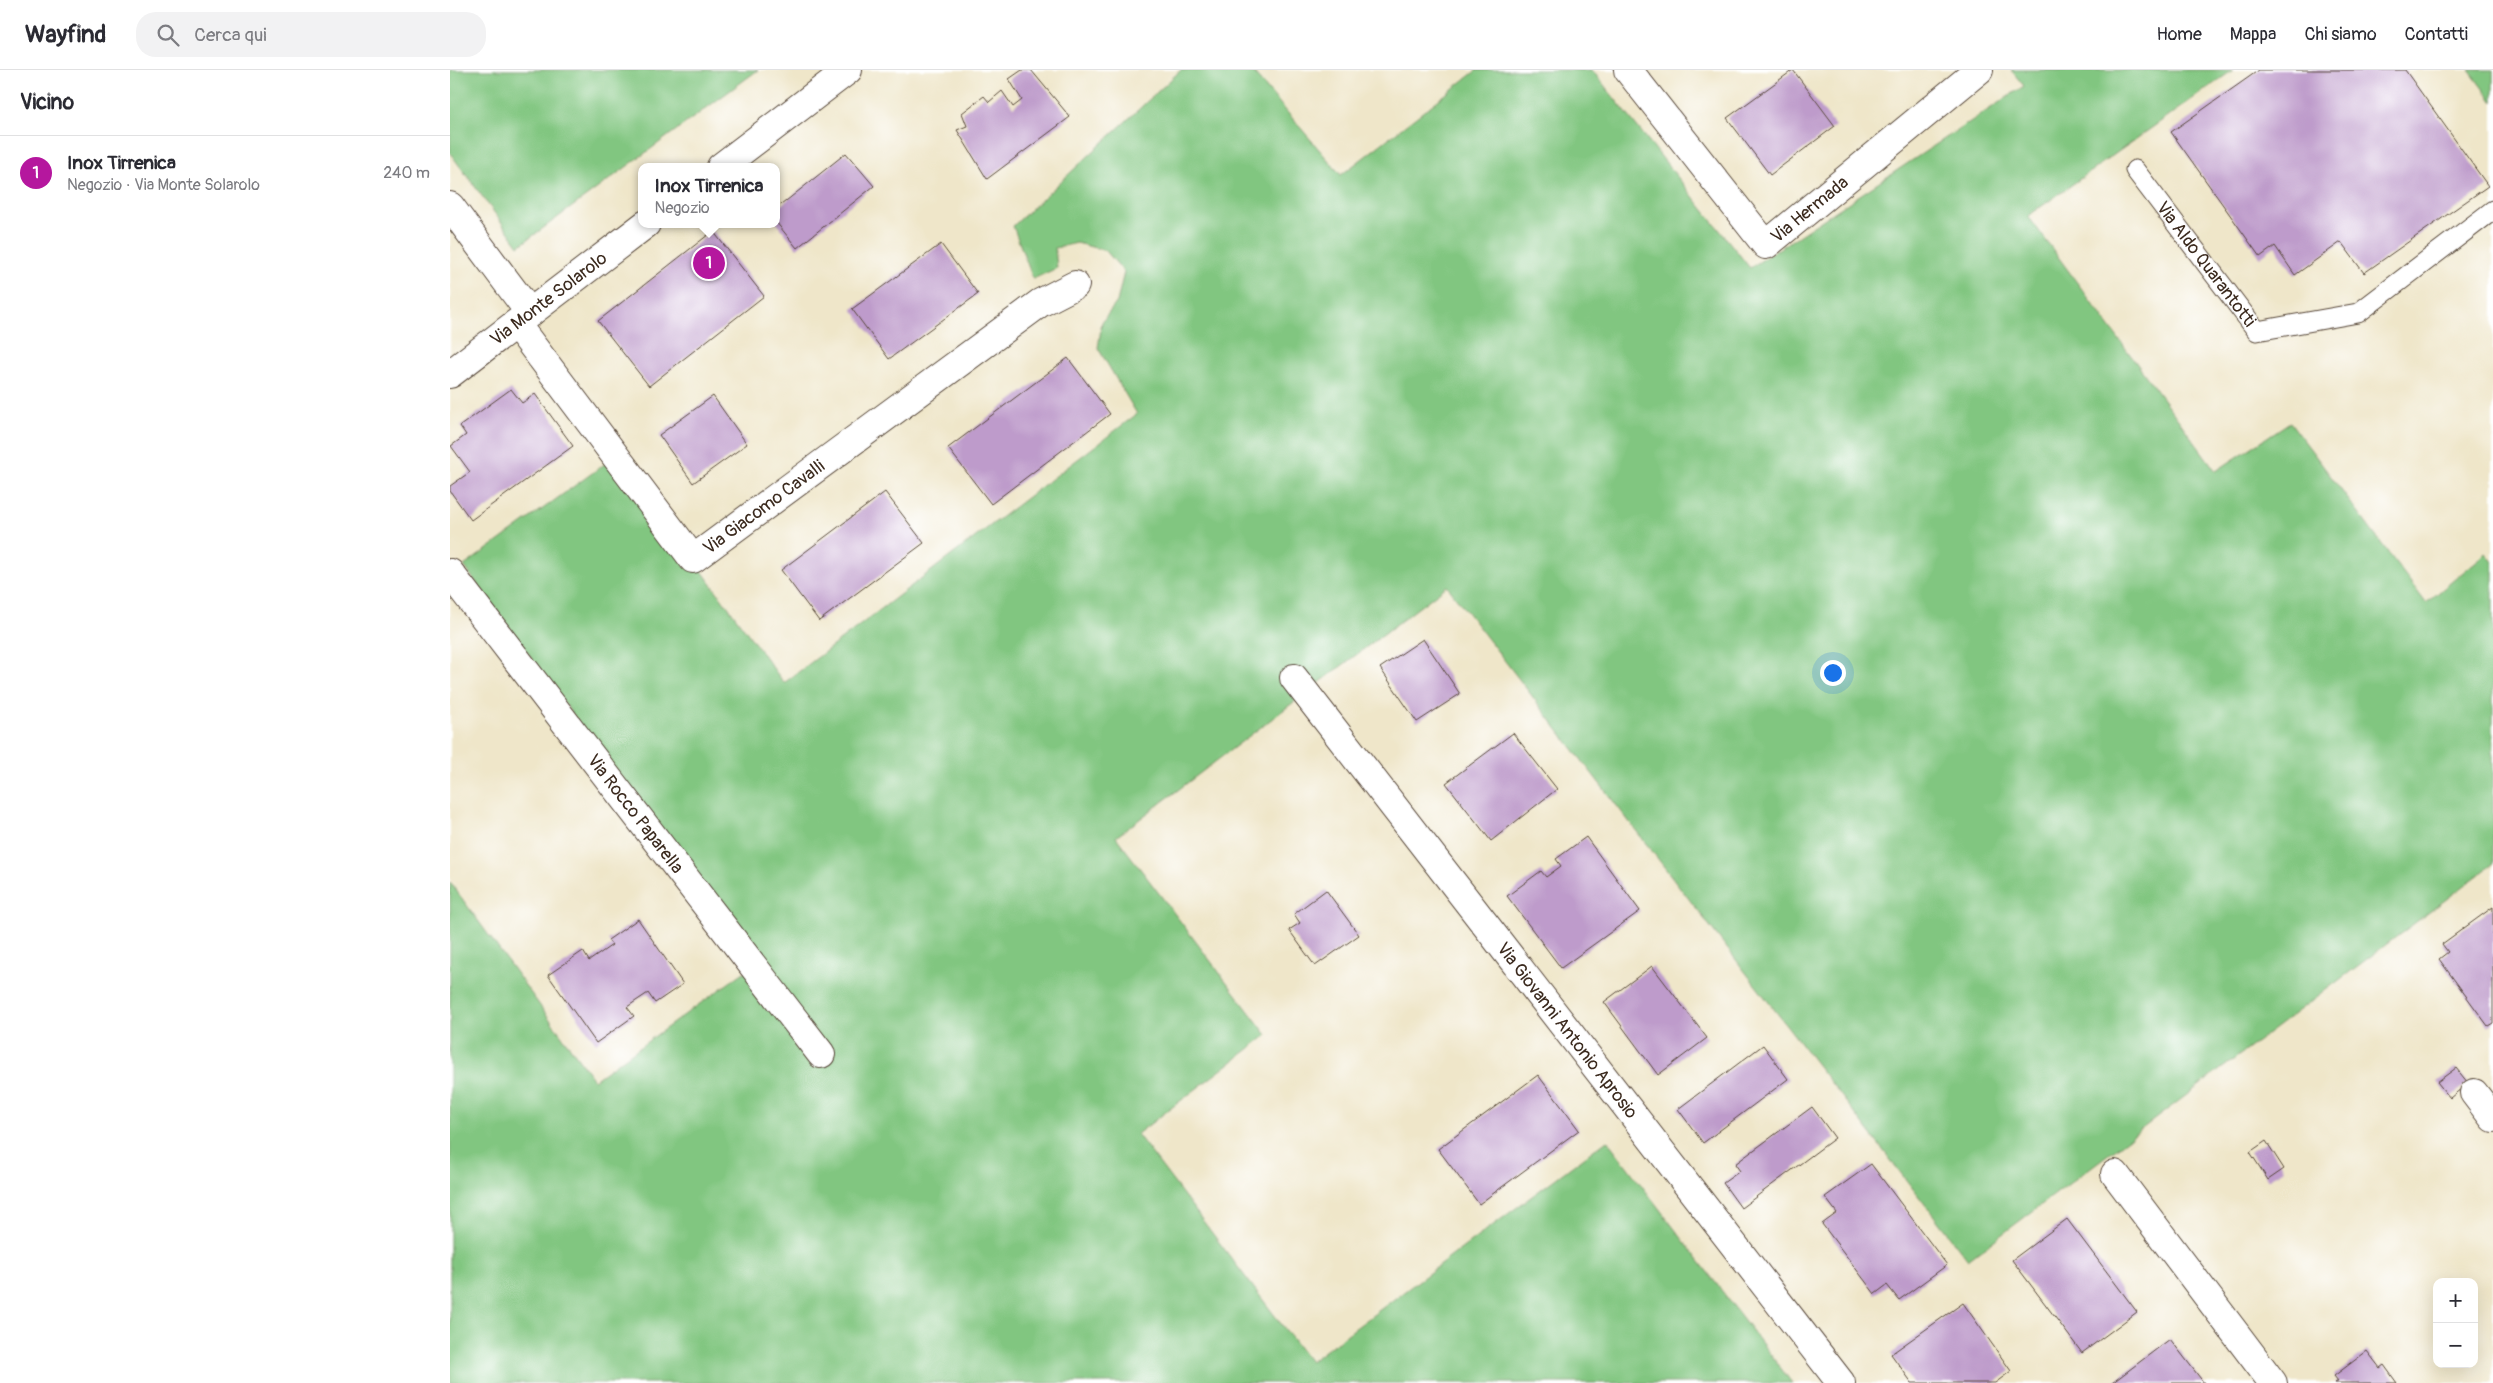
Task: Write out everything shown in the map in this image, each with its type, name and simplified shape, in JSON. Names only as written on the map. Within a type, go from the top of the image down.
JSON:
[{"type":"street","points":[[726,163],[848,70]]},
{"type":"street","name":"Via Hermada","points":[[1628,70],[1766,245],[1979,70]]},
{"type":"street","name":"Via Giacomo Cavalli","points":[[450,206],[523,318],[693,559],[1040,303],[1075,285]]},
{"type":"street","name":"Via Monte Solarolo","points":[[450,374],[641,228]]},
{"type":"street","name":"Via Rocco Paparella","points":[[450,572],[821,1054]]},
{"type":"street","name":"Via Giovanni Antonio Aprosio","points":[[1294,678],[1841,1383]]},
{"type":"street","points":[[2474,1093],[2493,1118]]},
{"type":"street","points":[[2115,1174],[2273,1383]]},
{"type":"lane","name":"Via Aldo Quarantotti","points":[[2135,170],[2257,331],[2358,313],[2493,210]]},
{"type":"green space","points":[[450,70],[758,70],[519,246],[450,153]]},
{"type":"green space","points":[[1181,70],[1251,70],[1341,175],[1477,70],[1592,70],[1750,268],[2024,86],[2011,70],[2233,70],[2028,216],[2216,471],[2290,422],[2426,603],[2486,553],[2493,562],[2493,864],[1968,1260],[1447,586],[1116,837],[1267,1035],[1137,1134],[1310,1362],[1607,1140],[1792,1383],[450,1383],[450,882],[594,1080],[755,964],[464,566],[617,455],[784,683],[1137,414],[1098,348],[1102,322],[1117,302],[1124,272],[1106,251],[1077,243],[1055,248],[1057,268],[1033,279],[1013,226]]},
{"type":"green space","points":[[2469,70],[2493,70],[2493,102]]},
{"type":"building","points":[[1022,70],[1031,70],[1070,117],[987,179],[957,130],[967,126],[962,113],[984,96],[989,102],[1002,91],[1013,107],[1022,100],[1009,79]]},
{"type":"building","points":[[1793,70],[1835,126],[1770,175],[1727,118]]},
{"type":"building","points":[[2259,70],[2405,70],[2488,186],[2364,273],[2341,242],[2295,275],[2275,246],[2260,257],[2171,132]]},
{"type":"building","points":[[846,153],[874,186],[797,248],[780,227],[780,206]]},
{"type":"building","points":[[713,231],[764,296],[649,386],[598,321]]},
{"type":"building","points":[[941,244],[978,294],[889,359],[852,309]]},
{"type":"building","points":[[1068,358],[1110,414],[991,504],[948,448]]},
{"type":"building","points":[[511,389],[522,403],[535,394],[573,446],[471,520],[450,491],[450,486],[470,472],[451,446],[466,435],[460,426]]},
{"type":"building","points":[[713,396],[747,444],[693,483],[659,435]]},
{"type":"building","points":[[885,492],[924,543],[819,621],[781,570]]},
{"type":"building","points":[[1423,639],[1460,694],[1417,722],[1380,668]]},
{"type":"building","points":[[1513,733],[1557,789],[1491,841],[1446,783]]},
{"type":"building","points":[[1586,837],[1640,911],[1561,968],[1507,896],[1541,871],[1546,877],[1561,866],[1556,859]]},
{"type":"building","points":[[1326,890],[1359,935],[1315,966],[1289,930],[1300,923],[1294,914]]},
{"type":"building","points":[[2493,907],[2493,1023],[2488,1026],[2439,959],[2448,952],[2442,944]]},
{"type":"building","points":[[638,919],[683,984],[655,1003],[648,993],[627,1007],[634,1016],[596,1043],[548,975],[583,951],[589,961],[612,945],[608,940]]},
{"type":"building","points":[[1652,966],[1707,1038],[1658,1075],[1604,1002]]},
{"type":"building","points":[[1763,1045],[1788,1079],[1703,1143],[1678,1109]]},
{"type":"building","points":[[2456,1068],[2468,1083],[2450,1098],[2437,1082]]},
{"type":"building","points":[[1538,1075],[1579,1130],[1479,1204],[1438,1149]]},
{"type":"building","points":[[1812,1107],[1835,1138],[1741,1208],[1723,1183],[1740,1171],[1735,1164]]},
{"type":"building","points":[[2266,1141],[2284,1169],[2268,1180],[2250,1152]]},
{"type":"building","points":[[1871,1164],[1947,1265],[1899,1300],[1887,1285],[1875,1294],[1822,1224],[1837,1213],[1825,1197]]},
{"type":"building","points":[[2067,1219],[2137,1312],[2082,1353],[2012,1260]]},
{"type":"building","points":[[1963,1303],[2011,1371],[1995,1383],[1912,1383],[1891,1354]]},
{"type":"building","points":[[2170,1339],[2204,1383],[2112,1383]]},
{"type":"building","points":[[2367,1351],[2380,1368],[2384,1365],[2397,1383],[2335,1383],[2338,1381],[2334,1376]]},
{"type":"place","name":"Inox Tirrenica","points":[[709,263]]}]
